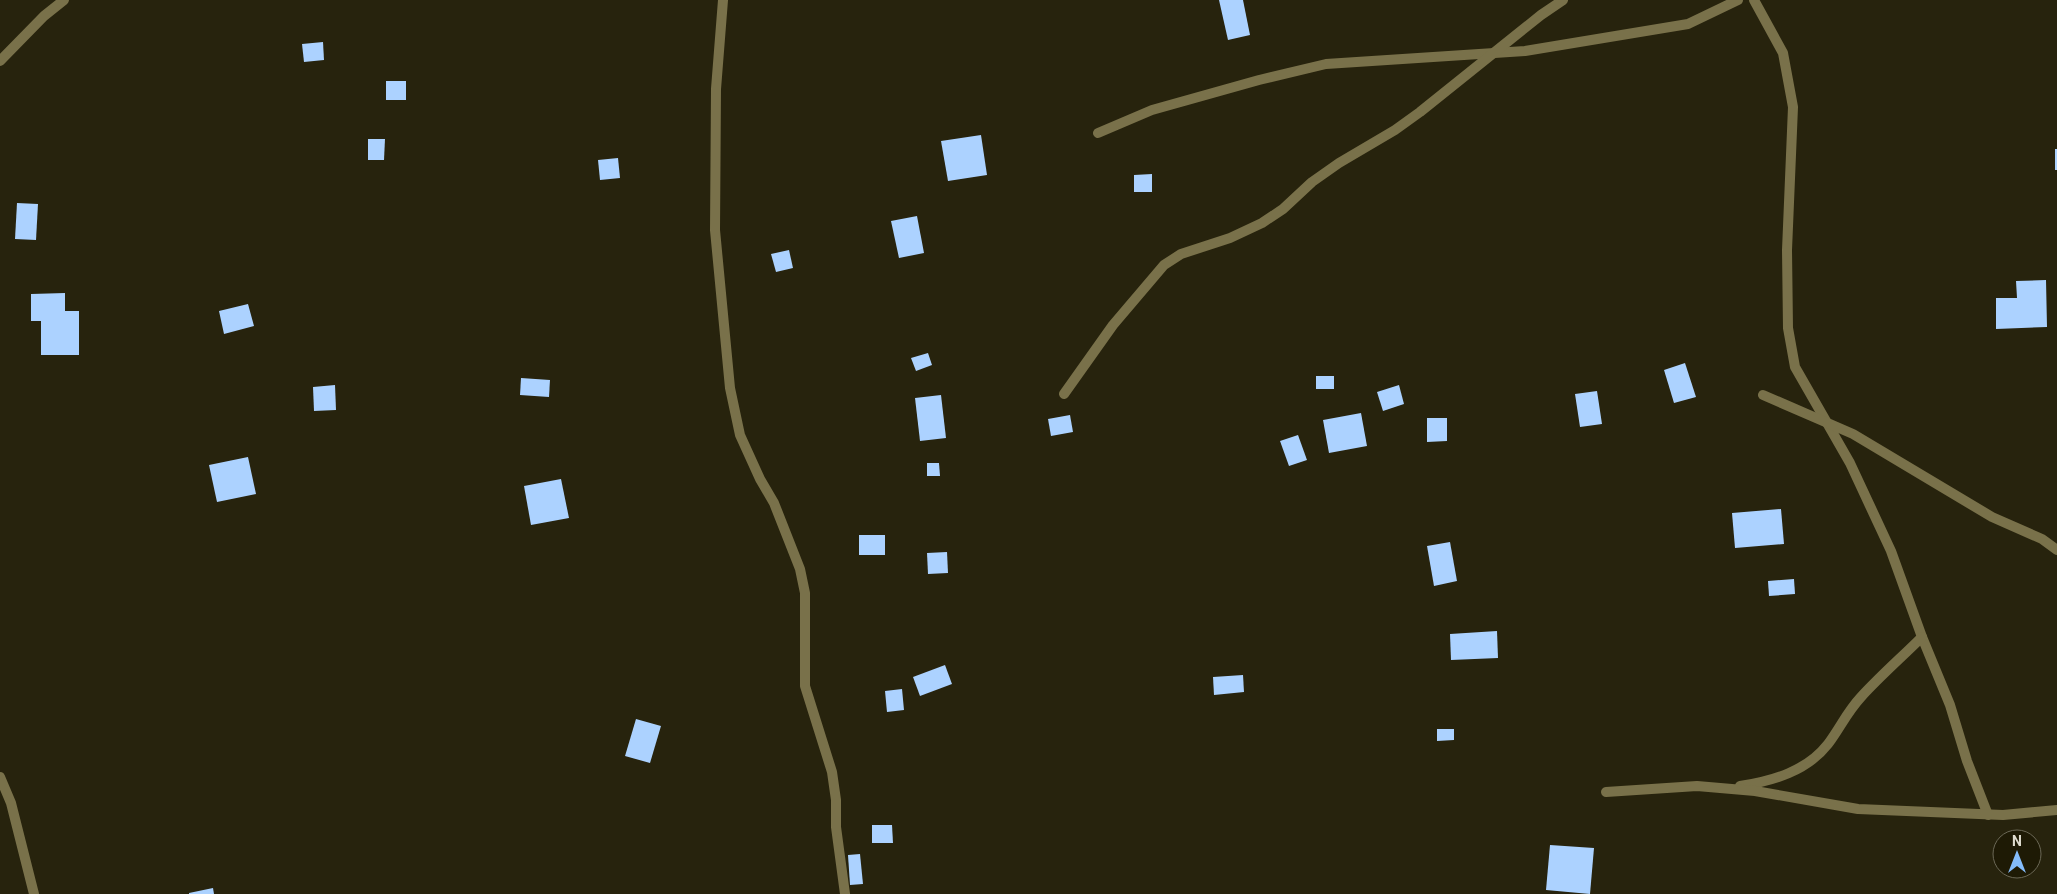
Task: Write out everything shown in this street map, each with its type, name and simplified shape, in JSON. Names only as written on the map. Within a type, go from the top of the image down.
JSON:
[{"type":"street","points":[[0,61],[44,16],[64,0]]},
{"type":"street","points":[[723,0],[716,89],[715,221],[730,388],[740,435],[760,479],[774,503],[800,568],[805,603],[805,686],[832,772],[836,800],[836,827],[845,894]]},
{"type":"street","points":[[1064,394],[1113,325],[1164,265],[1181,254],[1230,238],[1262,223],[1283,208],[1312,182],[1420,112],[1541,15],[1563,0]]},
{"type":"street","points":[[1098,133],[1152,110],[1259,80],[1326,64],[1525,51],[1688,24],[1738,0]]},
{"type":"street","points":[[1754,0],[1783,53],[1793,107],[1787,250],[1788,328],[1795,367],[1850,463],[1890,551],[1950,706],[1966,761],[1988,814]]},
{"type":"street","points":[[1763,395],[1853,434],[1992,517],[2042,539],[2057,550]]},
{"type":"street","points":[[1722,788],[1768,782],[1805,766],[1828,744],[1843,718],[1861,697],[1922,637]]},
{"type":"street","points":[[0,777],[10,803],[34,894]]},
{"type":"street","points":[[1606,792],[1697,786],[1755,791],[1858,809],[2003,815],[2057,810]]},
{"type":"building","points":[[1219,0],[1243,0],[1250,35],[1228,40]]},
{"type":"building","points":[[323,42],[324,60],[304,62],[302,44]]},
{"type":"building","points":[[386,81],[406,81],[406,100],[386,100]]},
{"type":"building","points":[[981,135],[987,175],[948,181],[941,141]]},
{"type":"building","points":[[368,139],[385,139],[384,160],[368,160]]},
{"type":"building","points":[[2055,149],[2057,149],[2057,170],[2055,170]]},
{"type":"building","points":[[618,158],[620,178],[600,180],[598,160]]},
{"type":"building","points":[[1152,174],[1152,192],[1134,192],[1134,175]]},
{"type":"building","points":[[17,203],[38,204],[36,240],[15,239]]},
{"type":"building","points":[[917,216],[924,253],[899,258],[891,221]]},
{"type":"building","points":[[789,250],[793,268],[776,272],[771,254]]},
{"type":"building","points":[[2046,280],[2047,327],[1996,329],[1996,298],[2017,298],[2016,281]]},
{"type":"building","points":[[65,293],[65,311],[79,311],[79,355],[41,355],[41,321],[31,321],[31,294]]},
{"type":"building","points":[[248,304],[254,326],[224,334],[219,311]]},
{"type":"building","points":[[928,353],[932,365],[916,371],[911,358]]},
{"type":"building","points":[[1685,363],[1696,397],[1674,403],[1664,370]]},
{"type":"building","points":[[1316,376],[1334,376],[1334,389],[1316,389]]},
{"type":"building","points":[[521,378],[550,380],[549,397],[520,395]]},
{"type":"building","points":[[335,385],[336,410],[314,411],[313,387]]},
{"type":"building","points":[[1399,385],[1404,404],[1383,411],[1377,392]]},
{"type":"building","points":[[1597,391],[1602,424],[1580,427],[1575,394]]},
{"type":"building","points":[[941,395],[946,438],[920,441],[915,398]]},
{"type":"building","points":[[1361,413],[1367,446],[1329,453],[1323,420]]},
{"type":"building","points":[[1070,415],[1073,432],[1051,436],[1048,419]]},
{"type":"building","points":[[1427,418],[1447,418],[1447,441],[1427,442]]},
{"type":"building","points":[[1298,435],[1307,460],[1289,466],[1280,441]]},
{"type":"building","points":[[248,457],[256,494],[217,502],[209,465]]},
{"type":"building","points":[[927,463],[939,463],[940,476],[927,476]]},
{"type":"building","points":[[561,479],[569,518],[531,525],[524,486]]},
{"type":"building","points":[[1781,509],[1784,544],[1735,548],[1732,513]]},
{"type":"building","points":[[859,535],[885,535],[885,555],[859,555]]},
{"type":"building","points":[[1450,542],[1457,581],[1434,586],[1427,546]]},
{"type":"building","points":[[947,552],[948,573],[928,574],[927,553]]},
{"type":"building","points":[[1794,579],[1795,594],[1769,596],[1768,581]]},
{"type":"building","points":[[1497,631],[1498,658],[1451,660],[1450,634]]},
{"type":"building","points":[[945,665],[952,684],[920,696],[913,677]]},
{"type":"building","points":[[1243,675],[1244,692],[1214,695],[1213,677]]},
{"type":"building","points":[[902,689],[904,710],[887,712],[885,691]]},
{"type":"building","points":[[636,719],[661,726],[650,763],[625,756]]},
{"type":"building","points":[[1437,729],[1454,729],[1454,740],[1437,741]]},
{"type":"building","points":[[872,825],[892,825],[893,843],[872,843]]},
{"type":"building","points":[[1550,845],[1594,848],[1590,894],[1546,890]]},
{"type":"building","points":[[860,854],[863,884],[850,885],[848,855]]},
{"type":"building","points":[[213,888],[214,894],[189,894],[189,893]]}]
